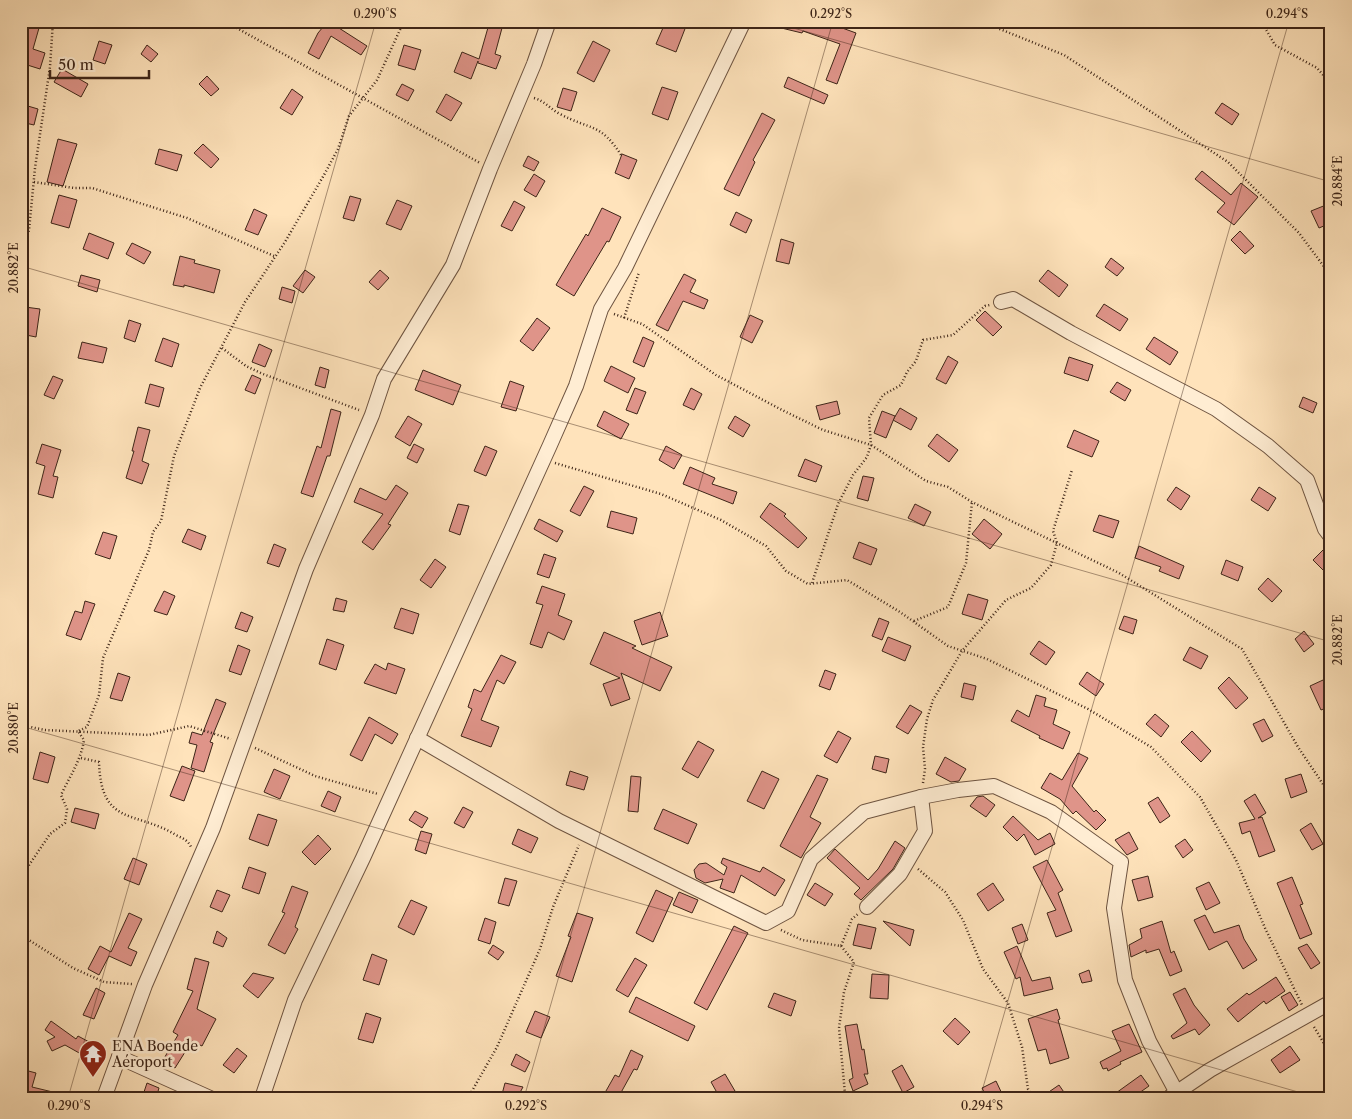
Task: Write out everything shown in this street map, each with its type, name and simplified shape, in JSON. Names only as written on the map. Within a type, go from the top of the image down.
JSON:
[{"type":"street","points":[[104,1098],[145,985],[198,862],[244,743],[306,569],[372,415],[384,379],[453,265],[549,21]]},
{"type":"street","points":[[262,1098],[295,1000],[390,798],[544,459],[576,386],[601,308],[631,257],[744,21]]},
{"type":"street","points":[[1001,302],[1013,299],[1071,333],[1216,409],[1268,446],[1307,480],[1325,528],[1331,537]]},
{"type":"street","points":[[417,738],[582,832],[766,923],[788,911],[811,859],[864,812],[921,796],[994,786],[1051,812],[1121,862],[1114,908],[1125,980],[1173,1095],[1210,1070],[1331,1002]]},
{"type":"street","points":[[867,907],[900,874],[925,831],[921,796]]},
{"type":"street","points":[[119,1057],[210,1098]]},
{"type":"path","points":[[21,255],[29,230],[50,67],[53,21]]},
{"type":"path","points":[[224,21],[490,169]]},
{"type":"path","points":[[78,731],[87,727],[97,704],[103,658],[149,550],[153,532],[161,521],[174,456],[200,388],[245,302],[285,242],[324,175],[338,149],[350,116],[377,80],[404,21]]},
{"type":"path","points":[[980,21],[1064,55],[1228,162],[1299,234],[1331,276]]},
{"type":"path","points":[[1261,21],[1275,46],[1316,68],[1331,84]]},
{"type":"path","points":[[514,110],[530,97],[545,101],[561,114],[601,130],[613,143],[621,156]]},
{"type":"path","points":[[34,182],[53,186],[92,188],[187,218],[274,256]]},
{"type":"path","points":[[624,318],[638,278],[640,266],[631,257]]},
{"type":"path","points":[[812,583],[838,504],[853,475],[867,458],[871,445],[869,418],[883,394],[901,385],[906,372],[916,361],[923,340],[953,335],[985,306],[1001,302]]},
{"type":"path","points":[[601,308],[642,324],[747,392],[823,430],[871,445],[926,481],[948,487],[972,502],[1119,573],[1242,649],[1298,747],[1331,796]]},
{"type":"path","points":[[222,348],[246,366],[263,374],[372,415]]},
{"type":"path","points":[[544,459],[661,494],[720,520],[766,546],[786,571],[808,584],[847,580],[948,646],[988,659],[1088,709],[1151,747],[1200,797],[1236,860],[1265,928],[1307,1015],[1331,1055]]},
{"type":"path","points":[[921,796],[925,769],[923,748],[927,719],[933,700],[962,651],[1006,600],[1031,588],[1051,565],[1057,543],[1053,531],[1072,470]]},
{"type":"path","points":[[914,622],[948,607],[966,563],[972,502]]},
{"type":"path","points":[[21,725],[45,730],[150,735],[189,726],[244,743],[315,776],[390,798]]},
{"type":"path","points":[[21,877],[50,834],[65,823],[67,809],[62,795],[71,773],[82,758],[84,740],[78,731]]},
{"type":"path","points":[[82,758],[99,762],[100,784],[111,806],[136,820],[167,829],[189,842],[198,862]]},
{"type":"path","points":[[468,1098],[497,1047],[540,949],[553,907],[577,854],[582,832]]},
{"type":"path","points":[[907,860],[945,892],[963,920],[983,968],[1008,1003],[1022,1046],[1028,1089],[1034,1098]]},
{"type":"path","points":[[841,946],[852,919],[867,907]]},
{"type":"path","points":[[766,923],[802,940],[841,946],[854,962],[844,992],[839,1028],[845,1094],[848,1098]]},
{"type":"path","points":[[21,935],[73,968],[104,982],[145,985]]},
{"type":"building","points":[[28,21],[41,21],[33,49],[45,53],[40,69],[21,63],[21,43]]},
{"type":"building","points":[[328,21],[367,46],[361,55],[331,36],[319,59],[308,53],[318,33]]},
{"type":"building","points":[[666,21],[688,21],[676,52],[656,44]]},
{"type":"building","points":[[769,21],[823,21],[856,33],[837,84],[826,80],[840,44],[803,31],[802,33],[769,25]]},
{"type":"building","points":[[489,24],[502,28],[495,54],[501,56],[496,69],[478,63],[478,61],[471,79],[454,72],[462,52],[479,59]]},
{"type":"building","points":[[99,41],[112,45],[105,64],[93,60]]},
{"type":"building","points":[[593,41],[610,50],[594,82],[577,73]]},
{"type":"building","points":[[147,45],[158,54],[151,62],[141,54]]},
{"type":"building","points":[[404,45],[421,50],[415,70],[398,65]]},
{"type":"building","points":[[62,69],[88,84],[81,97],[54,82]]},
{"type":"building","points":[[207,76],[219,89],[211,96],[199,84]]},
{"type":"building","points":[[788,77],[828,95],[824,104],[784,87]]},
{"type":"building","points":[[402,84],[414,90],[408,101],[396,95]]},
{"type":"building","points":[[662,87],[678,92],[668,120],[652,114]]},
{"type":"building","points":[[563,88],[577,92],[571,111],[557,107]]},
{"type":"building","points":[[292,89],[303,97],[292,115],[280,108]]},
{"type":"building","points":[[446,94],[462,103],[451,121],[436,112]]},
{"type":"building","points":[[1222,103],[1239,114],[1232,125],[1215,113]]},
{"type":"building","points":[[21,104],[38,109],[34,125],[21,122]]},
{"type":"building","points":[[762,113],[775,120],[753,160],[755,162],[739,196],[724,189]]},
{"type":"building","points":[[58,139],[77,144],[63,186],[47,182]]},
{"type":"building","points":[[203,144],[219,159],[211,168],[194,153]]},
{"type":"building","points":[[159,149],[182,155],[177,171],[155,164]]},
{"type":"building","points":[[622,154],[637,160],[629,179],[615,173]]},
{"type":"building","points":[[528,156],[539,162],[534,171],[523,166]]},
{"type":"building","points":[[1202,171],[1231,195],[1241,183],[1258,197],[1234,225],[1217,212],[1225,203],[1195,179]]},
{"type":"building","points":[[534,174],[545,181],[536,197],[524,190]]},
{"type":"building","points":[[59,195],[77,200],[69,228],[51,223]]},
{"type":"building","points":[[350,196],[361,199],[354,221],[343,218]]},
{"type":"building","points":[[397,200],[412,206],[401,230],[386,224]]},
{"type":"building","points":[[514,201],[525,207],[512,231],[501,226]]},
{"type":"building","points":[[1326,205],[1331,216],[1331,223],[1319,228],[1311,211]]},
{"type":"building","points":[[602,208],[621,217],[609,242],[607,241],[574,296],[556,285],[586,234],[588,236]]},
{"type":"building","points":[[254,209],[267,215],[258,235],[245,230]]},
{"type":"building","points":[[736,212],[752,220],[746,233],[730,225]]},
{"type":"building","points":[[1240,231],[1254,246],[1245,254],[1231,240]]},
{"type":"building","points":[[89,233],[114,243],[108,259],[83,249]]},
{"type":"building","points":[[781,239],[794,243],[789,264],[776,261]]},
{"type":"building","points":[[132,243],[151,252],[144,264],[126,254]]},
{"type":"building","points":[[180,256],[195,260],[194,263],[220,270],[214,293],[184,285],[184,287],[173,285]]},
{"type":"building","points":[[1111,258],[1124,268],[1117,276],[1105,267]]},
{"type":"building","points":[[305,270],[315,277],[303,293],[293,286]]},
{"type":"building","points":[[380,270],[389,278],[378,290],[369,282]]},
{"type":"building","points":[[1048,270],[1068,285],[1059,297],[1039,281]]},
{"type":"building","points":[[684,274],[696,280],[690,292],[708,300],[704,309],[683,301],[668,331],[656,325]]},
{"type":"building","points":[[81,275],[100,280],[97,292],[78,286]]},
{"type":"building","points":[[282,287],[295,291],[292,303],[279,299]]},
{"type":"building","points":[[1104,304],[1128,319],[1120,331],[1096,316]]},
{"type":"building","points":[[25,307],[40,309],[36,337],[21,334]]},
{"type":"building","points":[[985,311],[1002,327],[993,336],[976,320]]},
{"type":"building","points":[[750,315],[763,321],[752,343],[740,337]]},
{"type":"building","points":[[537,318],[550,328],[533,351],[520,341]]},
{"type":"building","points":[[129,320],[141,324],[135,342],[124,338]]},
{"type":"building","points":[[643,337],[654,342],[644,367],[633,362]]},
{"type":"building","points":[[1154,337],[1178,352],[1170,365],[1146,349]]},
{"type":"building","points":[[163,338],[179,344],[172,367],[155,361]]},
{"type":"building","points":[[82,342],[107,348],[103,363],[78,358]]},
{"type":"building","points":[[259,344],[272,350],[265,367],[252,362]]},
{"type":"building","points":[[948,356],[958,362],[946,384],[936,379]]},
{"type":"building","points":[[1069,357],[1093,365],[1088,381],[1064,373]]},
{"type":"building","points":[[611,366],[635,378],[628,393],[604,381]]},
{"type":"building","points":[[320,367],[329,370],[325,388],[315,385]]},
{"type":"building","points":[[423,370],[461,385],[453,405],[415,390]]},
{"type":"building","points":[[252,375],[261,379],[255,394],[245,390]]},
{"type":"building","points":[[53,376],[63,380],[54,399],[44,395]]},
{"type":"building","points":[[510,381],[524,386],[516,411],[501,407]]},
{"type":"building","points":[[1117,382],[1131,390],[1125,401],[1110,392]]},
{"type":"building","points":[[150,384],[164,388],[159,407],[145,403]]},
{"type":"building","points":[[635,388],[646,392],[637,414],[626,410]]},
{"type":"building","points":[[691,388],[702,394],[694,410],[683,405]]},
{"type":"building","points":[[1303,397],[1317,403],[1313,413],[1299,407]]},
{"type":"building","points":[[837,401],[840,414],[820,420],[816,406]]},
{"type":"building","points":[[900,408],[917,418],[911,430],[893,420]]},
{"type":"building","points":[[331,409],[341,412],[330,456],[327,456],[313,497],[301,493],[317,446],[321,448]]},
{"type":"building","points":[[604,411],[629,424],[621,439],[597,426]]},
{"type":"building","points":[[882,411],[895,416],[886,438],[874,433]]},
{"type":"building","points":[[408,416],[422,424],[410,446],[395,437]]},
{"type":"building","points":[[735,416],[750,425],[743,437],[728,428]]},
{"type":"building","points":[[138,427],[150,430],[142,461],[149,464],[142,484],[126,478],[134,451],[132,451]]},
{"type":"building","points":[[1074,430],[1099,441],[1092,457],[1067,447]]},
{"type":"building","points":[[937,434],[958,450],[949,462],[928,446]]},
{"type":"building","points":[[42,444],[61,450],[53,476],[58,477],[53,498],[38,494],[45,466],[36,463]]},
{"type":"building","points":[[414,444],[424,449],[417,463],[407,458]]},
{"type":"building","points":[[485,446],[497,451],[486,476],[474,471]]},
{"type":"building","points":[[666,446],[682,455],[674,469],[659,460]]},
{"type":"building","points":[[805,459],[822,466],[816,482],[798,476]]},
{"type":"building","points":[[690,467],[715,478],[712,484],[737,492],[733,504],[683,484]]},
{"type":"building","points":[[863,476],[874,478],[868,501],[857,498]]},
{"type":"building","points":[[396,485],[408,493],[388,524],[391,525],[373,550],[362,542],[383,514],[354,502],[360,488],[386,500]]},
{"type":"building","points":[[584,486],[594,491],[580,516],[570,511]]},
{"type":"building","points":[[1176,487],[1190,496],[1181,510],[1167,500]]},
{"type":"building","points":[[1259,487],[1276,498],[1268,511],[1251,500]]},
{"type":"building","points":[[770,503],[786,514],[784,516],[807,538],[798,548],[760,517]]},
{"type":"building","points":[[458,504],[469,506],[460,535],[449,531]]},
{"type":"building","points":[[915,504],[931,512],[924,526],[908,518]]},
{"type":"building","points":[[611,511],[637,518],[633,534],[607,527]]},
{"type":"building","points":[[1099,515],[1119,521],[1113,538],[1093,531]]},
{"type":"building","points":[[539,519],[563,531],[557,542],[534,529]]},
{"type":"building","points":[[984,519],[1002,534],[990,549],[972,534]]},
{"type":"building","points":[[188,529],[206,536],[201,550],[182,542]]},
{"type":"building","points":[[103,532],[117,536],[110,559],[95,554]]},
{"type":"building","points":[[859,542],[877,549],[871,565],[853,558]]},
{"type":"building","points":[[274,544],[286,549],[279,567],[267,563]]},
{"type":"building","points":[[1139,546],[1184,566],[1179,579],[1159,571],[1161,567],[1135,558]]},
{"type":"building","points":[[1324,549],[1331,557],[1331,566],[1325,572],[1313,560]]},
{"type":"building","points":[[544,554],[556,558],[549,578],[537,574]]},
{"type":"building","points":[[435,559],[446,567],[431,588],[420,580]]},
{"type":"building","points":[[1226,560],[1243,567],[1238,581],[1221,574]]},
{"type":"building","points":[[1268,578],[1282,591],[1272,602],[1258,589]]},
{"type":"building","points":[[542,586],[565,594],[558,615],[572,621],[564,640],[548,632],[542,648],[530,644],[543,605],[536,603]]},
{"type":"building","points":[[164,591],[175,596],[167,615],[154,611]]},
{"type":"building","points":[[968,594],[988,600],[982,620],[962,614]]},
{"type":"building","points":[[336,598],[347,601],[344,612],[333,610]]},
{"type":"building","points":[[85,601],[95,604],[81,640],[66,635],[75,611],[82,613]]},
{"type":"building","points":[[401,608],[419,614],[413,634],[394,628]]},
{"type":"building","points":[[241,612],[253,617],[247,632],[235,628]]},
{"type":"building","points":[[660,612],[668,636],[642,645],[634,621]]},
{"type":"building","points":[[1124,616],[1137,620],[1133,634],[1119,629]]},
{"type":"building","points":[[879,618],[889,622],[882,640],[872,636]]},
{"type":"building","points":[[1304,631],[1314,644],[1304,652],[1295,639]]},
{"type":"building","points":[[604,632],[636,646],[632,648],[672,667],[660,691],[621,673],[630,699],[611,706],[603,684],[620,678],[590,664]]},
{"type":"building","points":[[888,637],[911,646],[905,661],[882,651]]},
{"type":"building","points":[[327,639],[344,645],[336,670],[319,664]]},
{"type":"building","points":[[1039,641],[1055,652],[1046,665],[1030,654]]},
{"type":"building","points":[[238,645],[250,650],[241,675],[229,671]]},
{"type":"building","points":[[1190,647],[1208,656],[1201,669],[1183,660]]},
{"type":"building","points":[[501,655],[516,662],[504,684],[497,680],[481,720],[499,727],[491,747],[461,736],[472,709],[468,707],[474,689],[481,692]]},
{"type":"building","points":[[388,663],[405,669],[396,694],[364,683],[375,664],[386,670]]},
{"type":"building","points":[[825,670],[836,674],[830,690],[819,686]]},
{"type":"building","points":[[1087,672],[1104,684],[1096,696],[1079,684]]},
{"type":"building","points":[[118,673],[130,677],[122,701],[110,698]]},
{"type":"building","points":[[1229,677],[1248,698],[1236,709],[1218,688]]},
{"type":"building","points":[[1323,680],[1331,698],[1331,706],[1321,710],[1310,686]]},
{"type":"building","points":[[964,683],[976,686],[973,700],[961,697]]},
{"type":"building","points":[[1036,695],[1046,698],[1044,706],[1057,710],[1053,724],[1070,732],[1063,749],[1039,738],[1040,736],[1011,721],[1017,710],[1029,717]]},
{"type":"building","points":[[216,699],[226,703],[210,742],[213,743],[204,772],[191,768],[197,745],[189,743],[192,732],[202,735]]},
{"type":"building","points":[[910,705],[922,712],[908,734],[896,727]]},
{"type":"building","points":[[1155,714],[1169,726],[1161,737],[1146,724]]},
{"type":"building","points":[[369,717],[398,734],[392,744],[375,734],[362,761],[350,755]]},
{"type":"building","points":[[1264,719],[1273,736],[1262,742],[1253,724]]},
{"type":"building","points":[[838,731],[851,738],[837,763],[824,756]]},
{"type":"building","points":[[1192,731],[1211,751],[1201,762],[1181,742]]},
{"type":"building","points":[[698,741],[714,750],[698,778],[682,769]]},
{"type":"building","points":[[40,752],[55,757],[48,783],[33,779]]},
{"type":"building","points":[[1078,753],[1088,758],[1072,786],[1094,812],[1096,810],[1106,820],[1096,830],[1076,811],[1073,814],[1060,799],[1041,788],[1050,773],[1062,780]]},
{"type":"building","points":[[875,756],[889,759],[886,773],[872,769]]},
{"type":"building","points":[[945,757],[966,769],[959,781],[951,782],[936,774]]},
{"type":"building","points":[[182,766],[195,771],[184,801],[170,796]]},
{"type":"building","points":[[274,769],[290,776],[280,799],[264,792]]},
{"type":"building","points":[[570,771],[588,777],[584,790],[566,785]]},
{"type":"building","points":[[762,771],[779,779],[764,809],[747,801]]},
{"type":"building","points":[[1301,774],[1307,792],[1291,798],[1285,779]]},
{"type":"building","points":[[817,775],[828,779],[810,817],[821,823],[801,858],[780,846]]},
{"type":"building","points":[[631,776],[641,777],[638,812],[628,811]]},
{"type":"building","points":[[328,791],[341,797],[335,812],[321,806]]},
{"type":"building","points":[[1255,794],[1266,813],[1258,818],[1262,817],[1275,851],[1259,857],[1250,831],[1242,834],[1239,823],[1255,819],[1244,801]]},
{"type":"building","points":[[983,796],[995,805],[986,817],[970,806],[977,797]]},
{"type":"building","points":[[1158,797],[1170,816],[1160,823],[1148,803]]},
{"type":"building","points":[[463,807],[473,812],[464,828],[454,823]]},
{"type":"building","points":[[75,808],[99,814],[95,829],[71,822]]},
{"type":"building","points":[[663,809],[697,824],[688,844],[654,829]]},
{"type":"building","points":[[415,811],[428,818],[422,828],[409,820]]},
{"type":"building","points":[[258,814],[277,820],[268,846],[249,839]]},
{"type":"building","points":[[1013,816],[1038,840],[1050,833],[1055,844],[1035,855],[1024,834],[1017,841],[1003,827]]},
{"type":"building","points":[[1311,823],[1323,844],[1312,850],[1300,830]]},
{"type":"building","points":[[518,829],[538,838],[531,853],[512,844]]},
{"type":"building","points":[[421,831],[432,834],[426,854],[415,850]]},
{"type":"building","points":[[1129,832],[1138,849],[1127,855],[1115,840]]},
{"type":"building","points":[[318,835],[331,849],[315,865],[302,852]]},
{"type":"building","points":[[1185,839],[1193,850],[1183,858],[1175,846]]},
{"type":"building","points":[[895,841],[905,848],[893,869],[861,900],[854,894],[860,888],[827,858],[835,849],[868,880],[878,869]]},
{"type":"building","points":[[133,858],[147,864],[139,885],[124,879]]},
{"type":"building","points":[[723,858],[760,872],[763,867],[785,880],[775,896],[741,875],[734,893],[720,888],[723,879],[705,883],[696,878],[694,870],[699,864],[706,863],[724,875],[727,867],[721,863]]},
{"type":"building","points":[[1047,860],[1063,890],[1058,893],[1072,931],[1056,937],[1047,913],[1056,910],[1033,867]]},
{"type":"building","points":[[249,867],[266,873],[259,894],[242,888]]},
{"type":"building","points":[[1148,876],[1153,897],[1138,901],[1132,880]]},
{"type":"building","points":[[1292,877],[1303,904],[1300,905],[1312,934],[1300,939],[1277,883]]},
{"type":"building","points":[[505,878],[517,881],[509,906],[498,903]]},
{"type":"building","points":[[1209,882],[1220,903],[1206,910],[1196,888]]},
{"type":"building","points":[[815,883],[833,894],[825,906],[807,895]]},
{"type":"building","points":[[993,883],[1004,900],[988,911],[977,894]]},
{"type":"building","points":[[292,886],[308,892],[295,927],[298,929],[285,954],[268,945],[285,913],[282,912]]},
{"type":"building","points":[[217,890],[230,895],[222,912],[210,907]]},
{"type":"building","points":[[656,890],[673,898],[653,942],[636,933]]},
{"type":"building","points":[[679,892],[698,900],[692,913],[673,905]]},
{"type":"building","points":[[411,900],[427,907],[414,935],[398,927]]},
{"type":"building","points":[[129,913],[142,919],[128,948],[137,952],[131,966],[109,956],[99,975],[88,969],[100,946],[111,952]]},
{"type":"building","points":[[577,913],[593,918],[572,982],[556,976],[571,937],[568,936]]},
{"type":"building","points":[[1205,915],[1214,933],[1239,925],[1244,939],[1257,960],[1243,969],[1227,941],[1209,950],[1194,920]]},
{"type":"building","points":[[485,918],[496,922],[490,944],[478,940]]},
{"type":"building","points":[[883,921],[914,930],[910,946]]},
{"type":"building","points":[[1162,921],[1171,953],[1174,951],[1182,971],[1170,976],[1159,949],[1146,953],[1146,950],[1131,957],[1129,945],[1142,938],[1140,929]]},
{"type":"building","points":[[858,924],[876,928],[871,949],[853,945]]},
{"type":"building","points":[[1022,924],[1028,940],[1018,944],[1012,928]]},
{"type":"building","points":[[734,926],[748,933],[707,1010],[694,1003]]},
{"type":"building","points":[[217,931],[227,938],[223,947],[213,943]]},
{"type":"building","points":[[1307,944],[1320,963],[1311,969],[1298,948]]},
{"type":"building","points":[[493,945],[504,952],[498,960],[488,953]]},
{"type":"building","points":[[1017,946],[1032,981],[1050,977],[1053,989],[1024,996],[1020,977],[1016,979],[1004,952]]},
{"type":"building","points":[[372,954],[387,960],[379,985],[363,980]]},
{"type":"building","points":[[195,958],[209,962],[197,1009],[216,1019],[202,1046],[192,1041],[175,1068],[163,1060],[178,1035],[173,1032],[193,991],[187,989]]},
{"type":"building","points":[[635,958],[647,965],[628,997],[616,990]]},
{"type":"building","points":[[1089,970],[1092,981],[1082,983],[1079,974]]},
{"type":"building","points":[[253,973],[274,978],[258,998],[243,986]]},
{"type":"building","points":[[872,974],[889,975],[888,999],[870,998]]},
{"type":"building","points":[[1276,977],[1285,991],[1266,1004],[1264,1001],[1238,1022],[1227,1009],[1247,993],[1249,995]]},
{"type":"building","points":[[96,988],[105,993],[94,1019],[83,1015]]},
{"type":"building","points":[[1185,988],[1194,1005],[1210,1025],[1199,1035],[1195,1029],[1173,1039],[1171,1036],[1187,1023],[1173,994]]},
{"type":"building","points":[[1290,992],[1298,1005],[1289,1011],[1281,997]]},
{"type":"building","points":[[774,993],[796,1001],[791,1016],[768,1007]]},
{"type":"building","points":[[636,997],[695,1026],[688,1041],[629,1012]]},
{"type":"building","points":[[1057,1009],[1060,1019],[1058,1020],[1069,1058],[1050,1064],[1046,1049],[1038,1051],[1028,1019]]},
{"type":"building","points":[[535,1011],[550,1017],[541,1038],[526,1032]]},
{"type":"building","points":[[366,1013],[381,1018],[373,1043],[358,1039]]},
{"type":"building","points":[[955,1018],[970,1032],[958,1045],[943,1031]]},
{"type":"building","points":[[51,1021],[76,1039],[78,1036],[104,1050],[97,1063],[65,1045],[52,1051],[47,1041],[55,1037],[45,1030]]},
{"type":"building","points":[[857,1024],[862,1050],[864,1049],[868,1074],[864,1074],[868,1084],[853,1091],[849,1080],[853,1078],[845,1026]]},
{"type":"building","points":[[1129,1024],[1142,1052],[1120,1062],[1121,1064],[1108,1071],[1107,1068],[1103,1069],[1100,1062],[1121,1051],[1112,1031]]},
{"type":"building","points":[[1290,1046],[1300,1060],[1280,1073],[1271,1060]]},
{"type":"building","points":[[237,1048],[247,1056],[234,1073],[223,1065]]},
{"type":"building","points":[[631,1050],[643,1056],[637,1070],[634,1069],[618,1098],[602,1098],[615,1075],[619,1077]]},
{"type":"building","points":[[516,1054],[530,1062],[525,1072],[511,1065]]},
{"type":"building","points":[[902,1065],[914,1087],[903,1093],[892,1071]]},
{"type":"building","points":[[21,1069],[36,1073],[32,1087],[61,1094],[61,1098],[21,1098]]},
{"type":"building","points":[[725,1074],[735,1091],[720,1098],[711,1082]]},
{"type":"building","points":[[1141,1075],[1149,1086],[1132,1098],[1109,1098]]},
{"type":"building","points":[[996,1081],[1004,1098],[987,1098],[982,1088]]},
{"type":"building","points":[[147,1083],[159,1088],[156,1098],[142,1098]]},
{"type":"building","points":[[505,1083],[523,1087],[517,1098],[501,1098]]},
{"type":"building","points":[[1059,1085],[1068,1098],[1040,1098]]},
{"type":"place","name":"ENA Boende Aéroport","points":[[93,1078]]}]
